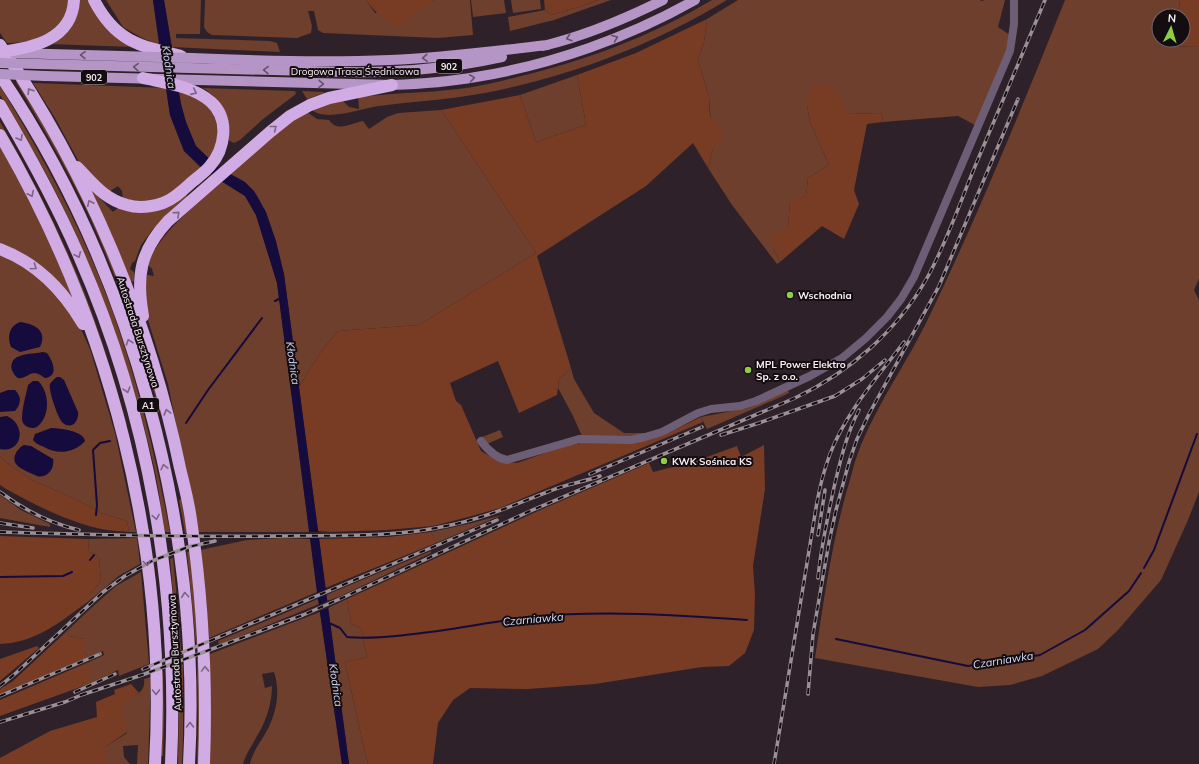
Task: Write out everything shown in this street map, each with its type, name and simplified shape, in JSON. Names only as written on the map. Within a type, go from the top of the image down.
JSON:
[{"type":"highway","points":[[0,52],[37,45],[51,39],[59,32],[70,18],[74,0]]},
{"type":"highway","points":[[94,0],[108,22],[122,35],[146,48],[192,58]]},
{"type":"highway","points":[[0,45],[39,105],[68,157],[98,219],[120,270],[147,342],[172,431],[191,519],[197,567],[205,667],[204,764]]},
{"type":"highway","name":"Autostrada Bursztynowa","points":[[0,74],[28,117],[53,161],[85,225],[106,275],[132,348],[145,391],[167,479],[183,568],[188,621],[190,670],[189,764]]},
{"type":"highway","points":[[68,157],[94,187],[105,196],[115,202],[127,206],[142,207],[157,205],[170,200],[211,166],[222,144],[224,132],[222,120],[216,108],[211,102],[200,94],[184,88],[143,78]]},
{"type":"highway","points":[[147,342],[139,292],[141,271],[150,243],[168,221],[290,116],[310,105],[351,89],[392,85]]},
{"type":"highway","name":"Autostrada Bursztynowa","points":[[0,105],[38,170],[79,256],[114,347],[136,423],[152,491],[169,623],[173,673],[171,764]]},
{"type":"highway","points":[[0,135],[15,161],[53,238],[87,318],[112,396],[129,463],[149,572],[154,624],[156,674],[155,764]]},
{"type":"highway","points":[[0,248],[31,264],[55,285],[72,306],[96,346]]},
{"type":"main road","name":"Drogowa Trasa Średnicowa","points":[[0,63],[395,72],[466,64],[548,45],[597,28],[663,0]]},
{"type":"main road","name":"Drogowa Trasa Średnicowa","points":[[392,85],[434,83],[476,78],[555,60],[631,31],[696,0]]},
{"type":"main road","points":[[0,52],[347,61],[391,60],[465,55],[548,45]]},
{"type":"main road","name":"Drogowa Trasa Średnicowa","points":[[0,74],[143,78],[351,89]]},
{"type":"street","points":[[481,441],[502,460],[507,460],[579,439],[631,440],[645,437],[662,432],[698,413],[740,406],[756,401],[816,373],[842,358],[866,338],[887,316],[901,299],[914,277],[1010,51],[1014,24],[1014,0]]},
{"type":"shaded area","points":[[0,0],[69,0],[62,21],[47,34],[28,41],[7,43],[0,33]]},
{"type":"shaded area","points":[[79,0],[91,0],[133,47],[48,44]]},
{"type":"shaded area","points":[[106,0],[153,0],[159,45],[142,38],[123,27]]},
{"type":"shaded area","points":[[164,0],[201,0],[200,34],[176,34],[176,38],[270,41],[277,43],[280,52],[172,47]]},
{"type":"shaded area","points":[[205,0],[366,0],[375,13],[432,2],[435,0],[470,0],[473,35],[438,38],[323,33],[318,30],[314,11],[308,11],[312,26],[311,33],[297,38],[212,35],[207,32],[204,27]]},
{"type":"shaded area","points":[[366,0],[435,0],[399,26],[380,16]]},
{"type":"shaded area","points":[[471,0],[504,0],[506,13],[473,17]]},
{"type":"shaded area","points":[[511,0],[540,0],[541,9],[513,13]]},
{"type":"shaded area","points":[[544,0],[598,0],[551,15],[545,10]]},
{"type":"shaded area","points":[[598,0],[611,0],[554,20],[510,31],[508,17],[545,10],[551,15]]},
{"type":"shaded area","points":[[712,0],[727,0],[696,18],[632,49],[598,62],[530,83],[460,97],[379,106],[344,114],[325,115],[317,113],[311,109],[342,100],[349,107],[359,109],[358,97],[480,86],[542,71],[593,55],[642,36]]},
{"type":"shaded area","points":[[738,0],[1005,0],[998,27],[1010,35],[1007,52],[975,125],[958,116],[883,122],[881,113],[847,114],[807,106],[810,122],[829,165],[808,178],[806,196],[790,202],[788,228],[773,248],[780,262],[777,264],[732,205],[708,168],[713,149],[709,97],[698,60],[704,42],[707,19]]},
{"type":"shaded area","points":[[1065,0],[1180,0],[1179,8],[1151,8],[1151,48],[1199,47],[1199,279],[1194,290],[1199,300],[1199,492],[1161,580],[1118,630],[1098,649],[1042,676],[1010,685],[978,687],[815,658],[833,548],[843,504],[858,453],[865,435],[929,317],[1000,160]]},
{"type":"shaded area","points":[[1180,0],[1199,0],[1199,47],[1191,47],[1191,8],[1179,8]]},
{"type":"shaded area","points":[[707,19],[704,42],[698,60],[709,97],[710,116],[721,128],[722,142],[713,149],[708,168],[693,143],[646,186],[537,256],[571,368],[559,379],[557,395],[519,413],[498,361],[450,383],[456,401],[461,405],[481,451],[498,461],[517,463],[562,447],[585,442],[662,436],[701,417],[703,422],[500,508],[433,526],[386,530],[318,531],[299,387],[322,350],[338,331],[419,325],[536,253],[441,110],[520,95],[536,142],[586,125],[577,75],[636,53]]},
{"type":"shaded area","points":[[577,75],[586,125],[536,142],[520,95]]},
{"type":"shaded area","points":[[16,82],[21,82],[75,181],[126,295],[164,414],[161,415],[125,304],[90,218],[60,158]]},
{"type":"shaded area","points":[[33,83],[166,88],[170,115],[184,151],[201,168],[165,197],[156,200],[138,202],[123,199],[122,191],[118,186],[107,193],[79,162],[55,118]]},
{"type":"shaded area","points":[[824,83],[839,92],[847,114],[881,113],[883,122],[867,124],[854,190],[859,204],[844,239],[822,226],[780,262],[773,248],[771,234],[788,228],[790,201],[806,196],[808,178],[829,165],[810,122],[807,106],[812,86]]},
{"type":"shaded area","points":[[0,86],[51,175],[96,269],[120,333],[142,407],[170,532],[165,532],[156,475],[146,434],[117,336],[105,304],[93,273],[65,211],[34,152],[0,95]]},
{"type":"shaded area","points":[[203,88],[295,91],[296,94],[263,119],[240,140],[234,143],[228,140],[225,117],[220,104]]},
{"type":"shaded area","points":[[178,89],[205,101],[217,118],[219,141],[209,160],[197,148],[190,134]]},
{"type":"shaded area","points":[[302,91],[324,92],[324,93],[307,99]]},
{"type":"shaded area","points":[[441,110],[536,253],[419,325],[338,331],[322,350],[299,387],[284,274],[260,201],[247,185],[229,174],[285,125],[307,112],[317,119],[329,120],[336,126],[341,127],[363,121],[369,129],[387,117],[398,113]]},
{"type":"shaded area","points":[[0,122],[42,198],[78,277],[105,350],[127,425],[125,425],[13,151],[0,128]]},
{"type":"shaded area","points":[[0,144],[46,230],[73,295],[70,296],[39,264],[0,243]]},
{"type":"shaded area","points":[[222,182],[245,196],[256,215],[277,283],[309,532],[198,532],[168,384],[147,317],[143,274],[154,276],[152,269],[147,264],[154,251],[180,219]]},
{"type":"shaded area","points":[[90,188],[113,212],[118,208],[185,194],[188,196],[153,229],[141,245],[135,261],[132,263],[130,269],[134,272],[134,282],[129,280]]},
{"type":"shaded area","points":[[0,252],[22,263],[62,298],[79,325],[90,349],[115,433],[136,532],[129,532],[127,521],[104,514],[32,480],[7,463],[0,456]]},
{"type":"shaded area","points":[[571,368],[574,379],[594,413],[624,433],[651,433],[629,438],[582,436],[558,388],[559,379]]},
{"type":"shaded area","points":[[788,390],[789,393],[783,396],[707,429],[701,417],[747,408]]},
{"type":"shaded area","points":[[500,430],[503,437],[487,444],[483,440],[482,437]]},
{"type":"shaded area","points":[[764,445],[765,489],[753,566],[755,595],[754,630],[745,653],[729,666],[702,667],[595,684],[528,689],[470,688],[453,700],[438,723],[433,764],[368,764],[345,662],[367,657],[361,628],[351,624],[347,599],[538,511],[649,463],[653,472],[693,462],[737,446],[741,457]]},
{"type":"shaded area","points":[[0,456],[7,463],[32,480],[104,514],[127,521],[129,532],[114,531],[78,523],[46,510],[6,489],[0,485]]},
{"type":"shaded area","points":[[0,495],[21,510],[50,524],[50,527],[0,518]]},
{"type":"shaded area","points":[[182,499],[188,533],[185,533],[179,500]]},
{"type":"shaded area","points":[[502,515],[436,543],[431,532],[468,524]]},
{"type":"shaded area","points":[[431,532],[436,543],[325,588],[319,539],[388,537]]},
{"type":"shaded area","points":[[0,536],[88,539],[89,552],[99,557],[101,581],[89,595],[89,601],[48,630],[25,640],[0,644]]},
{"type":"shaded area","points":[[137,538],[140,564],[120,575],[89,601],[89,595],[101,581],[99,557],[89,552],[88,539]]},
{"type":"shaded area","points":[[282,538],[310,539],[317,592],[209,638],[200,550],[247,540]]},
{"type":"shaded area","points":[[190,551],[199,643],[196,644],[187,552]]},
{"type":"shaded area","points":[[431,551],[431,553],[341,596],[327,601],[326,595]]},
{"type":"shaded area","points":[[173,558],[181,650],[178,652],[170,559]]},
{"type":"shaded area","points":[[154,565],[162,658],[160,659],[152,566]]},
{"type":"shaded area","points":[[141,572],[149,664],[119,676],[118,670],[89,684],[89,662],[104,655],[103,651],[89,657],[84,652],[84,639],[69,636],[66,634],[67,631],[116,586]]},
{"type":"shaded area","points":[[318,599],[319,604],[219,645],[218,641]]},
{"type":"shaded area","points":[[347,599],[351,624],[361,628],[367,657],[345,662],[368,764],[349,764],[328,608]]},
{"type":"shaded area","points":[[320,612],[342,764],[250,764],[254,752],[269,727],[275,712],[277,688],[274,672],[262,674],[265,688],[272,686],[270,706],[263,725],[247,753],[243,764],[210,764],[210,654]]},
{"type":"shaded area","points":[[67,631],[69,636],[84,639],[84,652],[89,657],[0,694],[0,689],[13,681]]},
{"type":"shaded area","points":[[37,646],[39,648],[0,681],[0,659]]},
{"type":"shaded area","points":[[200,657],[200,764],[197,764],[197,659]]},
{"type":"shaded area","points":[[89,662],[89,684],[0,716],[0,700]]},
{"type":"shaded area","points":[[183,664],[182,764],[178,764],[178,666]]},
{"type":"shaded area","points":[[163,671],[163,756],[160,756],[160,673]]},
{"type":"shaded area","points":[[151,677],[148,764],[137,764],[138,745],[123,746],[124,757],[130,764],[105,764],[105,747],[127,733],[122,716],[122,705],[142,690],[144,679]]},
{"type":"shaded area","points":[[131,684],[139,693],[124,703],[121,710],[125,716],[127,732],[105,747],[105,764],[0,764],[0,758],[50,731],[97,717],[96,702],[115,694],[114,690]]},
{"type":"water","name":"Kłodnica","points":[[153,0],[164,0],[181,104],[186,122],[196,146],[218,167],[245,182],[254,191],[266,212],[276,241],[284,274],[349,764],[342,764],[318,599],[277,283],[256,215],[245,196],[205,170],[184,151],[170,115]]},
{"type":"water","points":[[20,322],[35,326],[41,332],[42,341],[40,347],[20,352],[11,347],[9,336],[11,329]]},
{"type":"water","points":[[47,353],[54,368],[49,377],[45,378],[34,373],[23,378],[18,378],[15,376],[11,368],[12,363],[17,357],[25,354]]},
{"type":"water","points":[[57,377],[64,380],[78,412],[76,421],[74,424],[69,426],[61,420],[50,392],[50,384]]},
{"type":"water","points":[[33,381],[38,381],[42,385],[46,397],[47,410],[38,426],[30,428],[25,426],[22,419],[23,406],[28,385]]},
{"type":"water","points":[[8,390],[15,390],[19,395],[19,406],[15,411],[0,412],[0,393]]},
{"type":"water","points":[[7,416],[14,420],[18,426],[20,432],[19,438],[13,447],[0,449],[0,417]]},
{"type":"water","points":[[51,428],[65,429],[76,432],[84,438],[85,441],[76,448],[66,452],[60,452],[49,450],[33,440],[35,434]]},
{"type":"water","points":[[24,445],[31,446],[53,459],[53,466],[47,475],[41,477],[37,476],[16,464],[14,459],[15,455]]},
{"type":"pier","points":[[307,532],[320,532],[321,538],[308,538]]},
{"type":"pier","points":[[328,589],[328,594],[316,599],[315,594]]},
{"type":"pier","points":[[329,600],[330,607],[318,612],[317,606]]},
{"type":"waterway","points":[[275,301],[281,298]]},
{"type":"waterway","points":[[186,423],[208,390],[262,318]]},
{"type":"waterway","name":"Czarniawka","points":[[1144,568],[1154,550],[1197,434]]},
{"type":"waterway","points":[[96,515],[97,505],[93,450],[100,443],[110,441]]},
{"type":"waterway","points":[[90,560],[94,555]]},
{"type":"waterway","points":[[0,577],[63,576],[72,572]]},
{"type":"waterway","name":"Czarniawka","points":[[836,639],[968,666],[1040,655],[1085,630],[1129,591],[1141,573]]},
{"type":"waterway","name":"Czarniawka","points":[[329,623],[340,628],[347,637],[369,638],[421,633],[515,619],[558,615],[639,614],[747,620]]},
{"type":"railway","points":[[81,695],[142,675],[303,615],[528,512],[795,398],[835,376],[853,363],[887,332],[915,297],[927,278],[947,236],[1045,0]]},
{"type":"railway","points":[[808,694],[813,634],[829,542],[849,462],[857,439],[869,414],[939,286],[1018,99]]},
{"type":"railway","points":[[774,764],[817,502],[826,466],[837,439],[853,410],[904,342]]},
{"type":"railway","points":[[721,435],[835,396],[862,379],[885,360]]},
{"type":"railway","points":[[818,578],[825,530],[837,474],[848,437],[859,410]]},
{"type":"railway","points":[[590,474],[702,427]]},
{"type":"railway","points":[[0,532],[212,536],[344,536],[385,534],[426,530],[460,523],[499,511],[556,489],[600,476]]},
{"type":"railway","points":[[818,535],[825,490]]},
{"type":"railway","points":[[0,492],[18,505],[47,520],[79,530]]},
{"type":"railway","points":[[143,669],[497,520]]},
{"type":"railway","points":[[0,523],[33,528]]},
{"type":"railway","points":[[0,686],[103,592],[125,576],[152,561],[188,547],[215,541]]},
{"type":"railway","points":[[0,696],[100,654]]},
{"type":"railway","points":[[75,692],[115,674]]},
{"type":"railway","points":[[0,722],[65,702],[86,693]]},
{"type":"place","name":"Wschodnia","points":[[790,295]]},
{"type":"place","name":"MPL Power Elektro Sp. z o.o.","points":[[748,370]]},
{"type":"place","name":"KWK Sośnica KS","points":[[664,461]]}]
